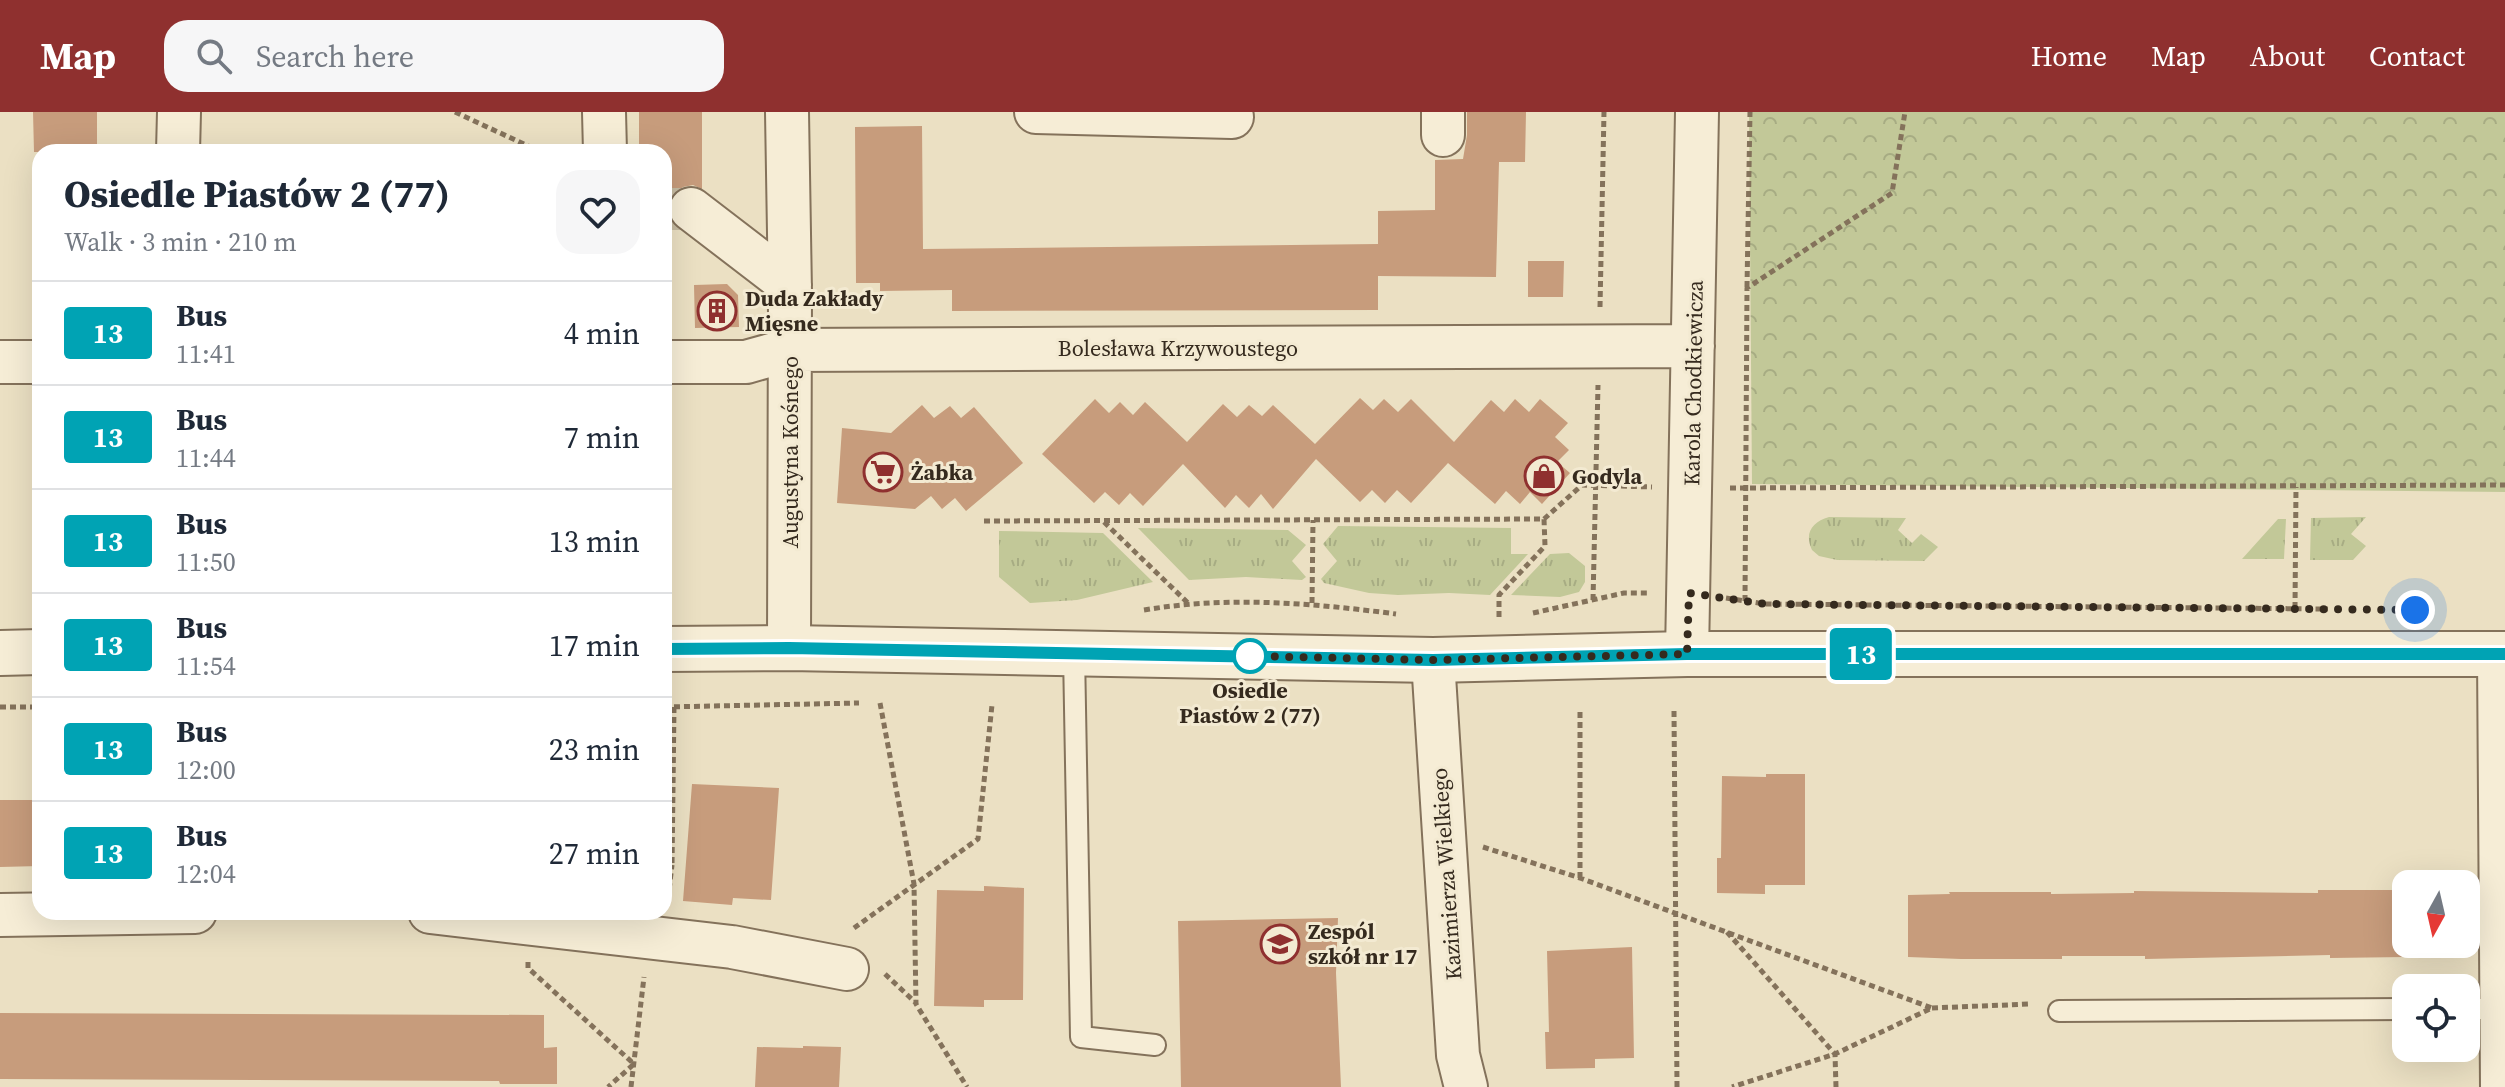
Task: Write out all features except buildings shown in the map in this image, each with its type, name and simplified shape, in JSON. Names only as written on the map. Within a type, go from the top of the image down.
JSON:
[{"type":"street","points":[[178,144],[179,112]]},
{"type":"street","points":[[604,112],[605,144]]},
{"type":"street","name":"Augustyna Kośnego","points":[[787,112],[789,648]]},
{"type":"street","points":[[1036,112],[1232,117]]},
{"type":"street","name":"Karola Chodkiewicza","points":[[1687,654],[1697,112]]},
{"type":"street","points":[[691,209],[790,285]]},
{"type":"street","name":"Bolesława Krzywoustego","points":[[672,362],[746,362],[789,350],[1693,346]]},
{"type":"street","points":[[0,362],[32,362]]},
{"type":"street","points":[[672,649],[789,648],[1433,660],[1687,654],[2502,654],[2503,913],[2484,1009],[2502,1087]]},
{"type":"street","points":[[0,653],[32,652]]},
{"type":"street","name":"Kazimierza Wielkiego","points":[[1433,660],[1458,1055],[1466,1087]]},
{"type":"street","points":[[0,915],[32,915]]},
{"type":"street","points":[[514,920],[732,947],[847,969]]},
{"type":"lane","points":[[1074,653],[1081,1037],[1155,1045]]},
{"type":"lane","points":[[2059,1011],[2392,1009]]},
{"type":"path","points":[[455,112],[524,144]]},
{"type":"path","points":[[1745,601],[1750,112]]},
{"type":"path","points":[[1747,288],[1892,193],[1905,112]]},
{"type":"path","points":[[984,521],[1544,519],[1582,485],[1746,489],[2505,485]]},
{"type":"path","points":[[2295,608],[2296,487]]},
{"type":"path","points":[[1512,618],[1499,621],[1499,595],[1545,546],[1544,519]]},
{"type":"path","points":[[1312,603],[1313,520]]},
{"type":"path","points":[[1103,521],[1188,603]]},
{"type":"path","points":[[1526,615],[1624,593],[1689,593],[1765,604],[2340,609]]},
{"type":"path","points":[[1130,612],[1188,603],[1312,603],[1406,616]]},
{"type":"path","points":[[672,865],[674,707],[859,703]]},
{"type":"path","points":[[880,703],[914,884],[916,1004],[967,1087]]},
{"type":"path","points":[[807,961],[978,839],[992,705]]},
{"type":"path","points":[[0,707],[32,707]]},
{"type":"path","points":[[1580,710],[1580,878]]},
{"type":"path","points":[[1674,711],[1677,1087]]},
{"type":"path","points":[[1444,834],[1580,878],[1932,1008],[2032,1004],[2059,1011]]},
{"type":"path","points":[[525,921],[528,968],[634,1064],[608,1087]]},
{"type":"path","points":[[1727,932],[1835,1054],[1836,1087]]},
{"type":"path","points":[[1732,1087],[1835,1054],[1932,1008]]},
{"type":"green space","points":[[1749,112],[2505,112],[2505,492],[1752,484]]},
{"type":"green space","points":[[1829,517],[1906,518],[1898,530],[1912,543],[1921,534],[1938,547],[1924,561],[1837,560],[1819,556],[1812,550],[1809,533],[1814,525]]},
{"type":"green space","points":[[2366,517],[2351,534],[2366,546],[2353,560],[2310,560],[2311,518]]},
{"type":"green space","points":[[2278,519],[2286,519],[2284,559],[2242,559]]},
{"type":"green space","points":[[1338,526],[1511,528],[1511,554],[1528,554],[1490,595],[1369,593],[1324,583],[1321,579],[1337,561],[1323,544]]},
{"type":"green space","points":[[1138,528],[1288,530],[1306,545],[1292,561],[1306,577],[1302,580],[1246,577],[1189,580]]},
{"type":"green space","points":[[999,531],[1103,533],[1153,582],[1077,600],[1030,603],[999,577]]},
{"type":"green space","points":[[1569,553],[1585,566],[1585,582],[1579,592],[1560,597],[1511,595],[1550,554]]},
{"type":"tunnel","points":[[672,209],[691,209]]},
{"type":"bus line","name":"13","points":[[672,649],[789,648],[1433,660],[1687,654],[2505,654]]},
{"type":"place","name":"Duda Zakłady Mięsne","points":[[717,311]]},
{"type":"place","name":"Żabka","points":[[883,472]]},
{"type":"place","name":"Godyla","points":[[1544,476]]},
{"type":"place","name":"Osiedle Piastów 2 (77)","points":[[1250,656]]},
{"type":"place","name":"Zespól szkół nr 17","points":[[1280,944]]},
{"type":"route","points":[[1250,656],[1433,660],[1687,654],[1689,593],[1765,604],[2415,610]]}]
